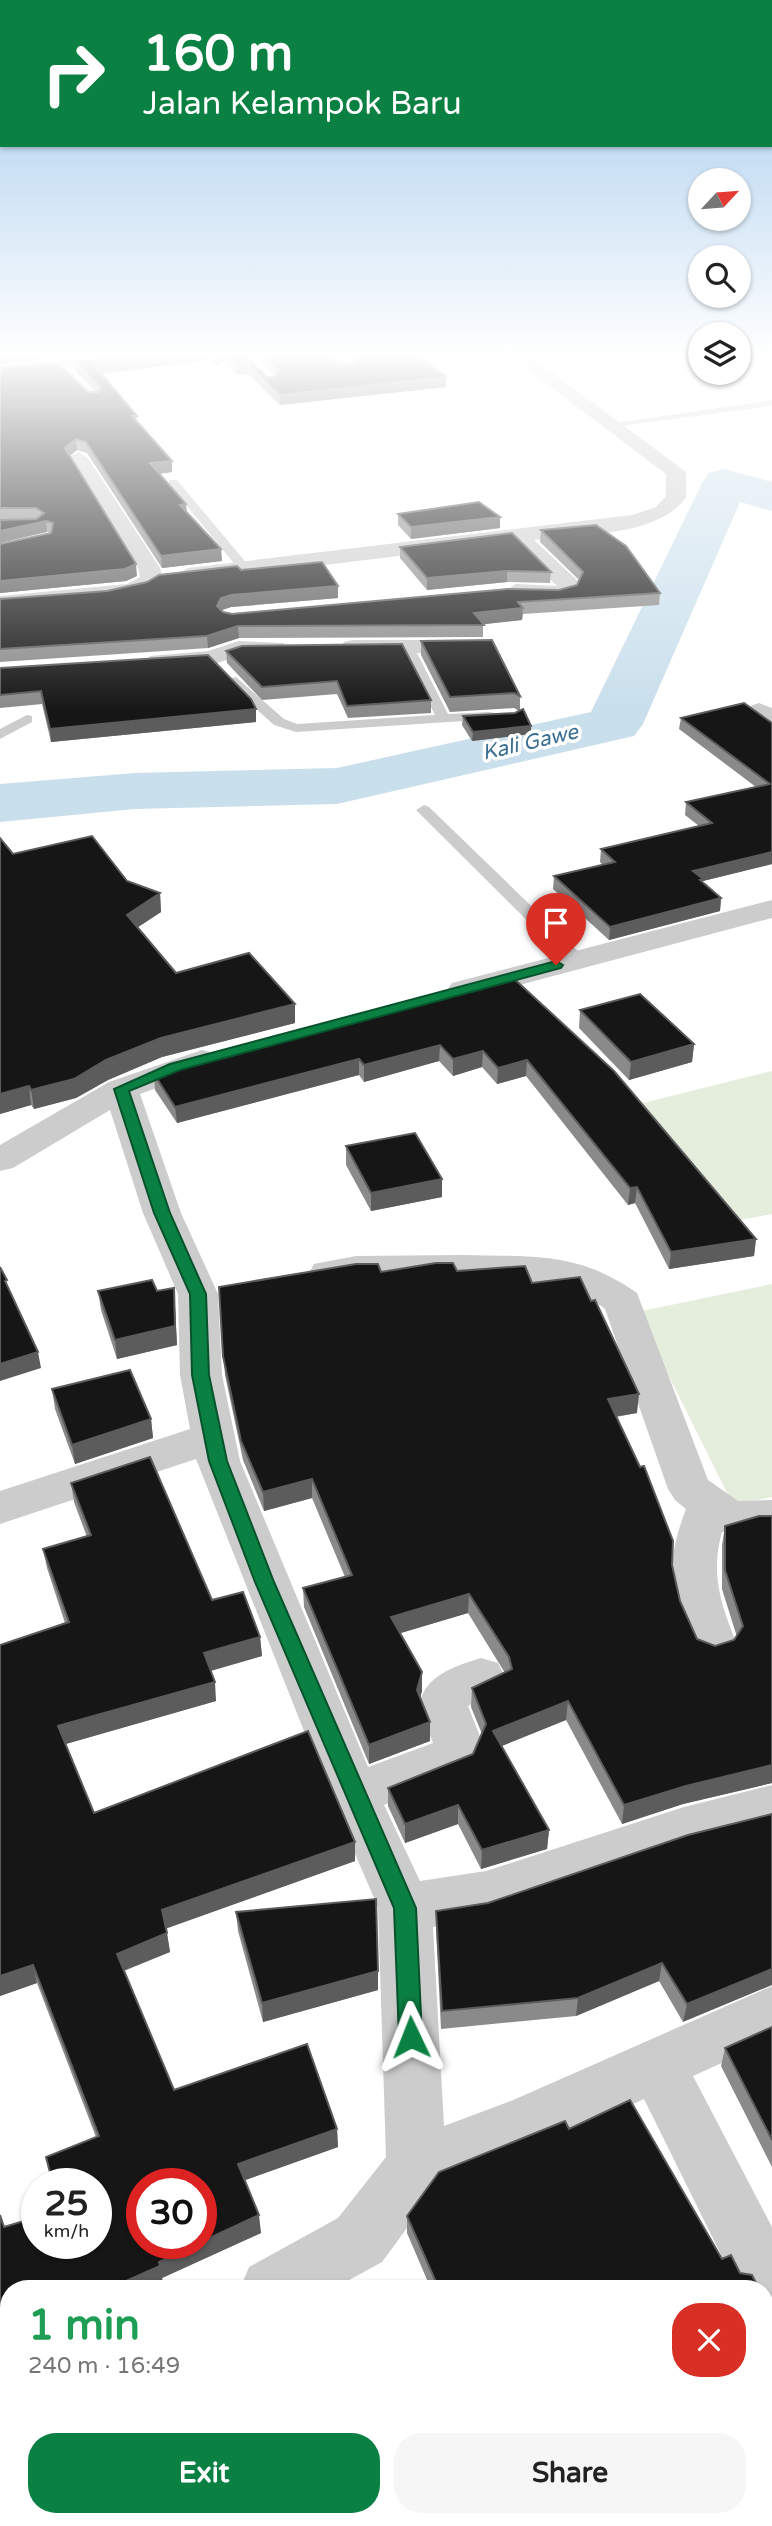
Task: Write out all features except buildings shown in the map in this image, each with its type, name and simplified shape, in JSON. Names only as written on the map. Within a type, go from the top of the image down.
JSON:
[{"type":"street","points":[[88,474],[149,568],[152,579]]},
{"type":"street","points":[[0,603],[127,591],[143,587],[152,579],[635,521],[663,511],[676,497],[676,474]]},
{"type":"street","points":[[493,593],[558,593],[567,590],[569,584],[517,536]]},
{"type":"street","points":[[211,573],[222,595]]},
{"type":"street","points":[[132,663],[211,658],[237,637],[295,648]]},
{"type":"street","points":[[323,648],[484,647]]},
{"type":"street","points":[[432,998],[523,987],[578,960],[772,909]]},
{"type":"street","points":[[0,1160],[121,1089],[175,1067],[229,1053]]},
{"type":"street","points":[[121,1089],[162,1213],[218,1290],[201,1375],[218,1461],[255,1558],[405,1908],[416,2166]]},
{"type":"street","points":[[290,1279],[356,1268],[463,1267],[565,1271],[596,1283],[623,1302],[653,1395],[690,1489],[730,1518],[772,1516]]},
{"type":"street","points":[[0,1508],[213,1437]]},
{"type":"street","points":[[710,1503],[691,1558],[691,1580],[713,1644]]},
{"type":"street","points":[[354,1794],[452,1757],[458,1744],[443,1714],[445,1696],[450,1690],[481,1677]]},
{"type":"street","points":[[405,1908],[486,1895],[684,1829],[772,1807]]},
{"type":"street","points":[[287,2280],[360,2240],[416,2166],[523,2125],[772,2012]]},
{"type":"street","points":[[657,2066],[766,2280]]},
{"type":"lane","points":[[173,482],[245,569]]},
{"type":"lane","points":[[407,647],[444,720]]},
{"type":"lane","points":[[211,658],[258,706],[288,726],[314,728],[502,715]]},
{"type":"lane","points":[[0,735],[27,719]]},
{"type":"lane","points":[[424,810],[578,960]]},
{"type":"green space","points":[[772,1071],[772,1214],[729,1222],[635,1105]]},
{"type":"green space","points":[[772,1284],[772,1497],[733,1505],[637,1312]]},
{"type":"waterway","name":"Kali Gawe","points":[[0,803],[135,791],[337,786],[614,724],[725,483],[772,497]]},
{"type":"route","points":[[411,2037],[405,1908],[265,1582],[218,1461],[201,1375],[198,1294],[162,1213],[121,1089],[175,1067],[556,965]]}]
